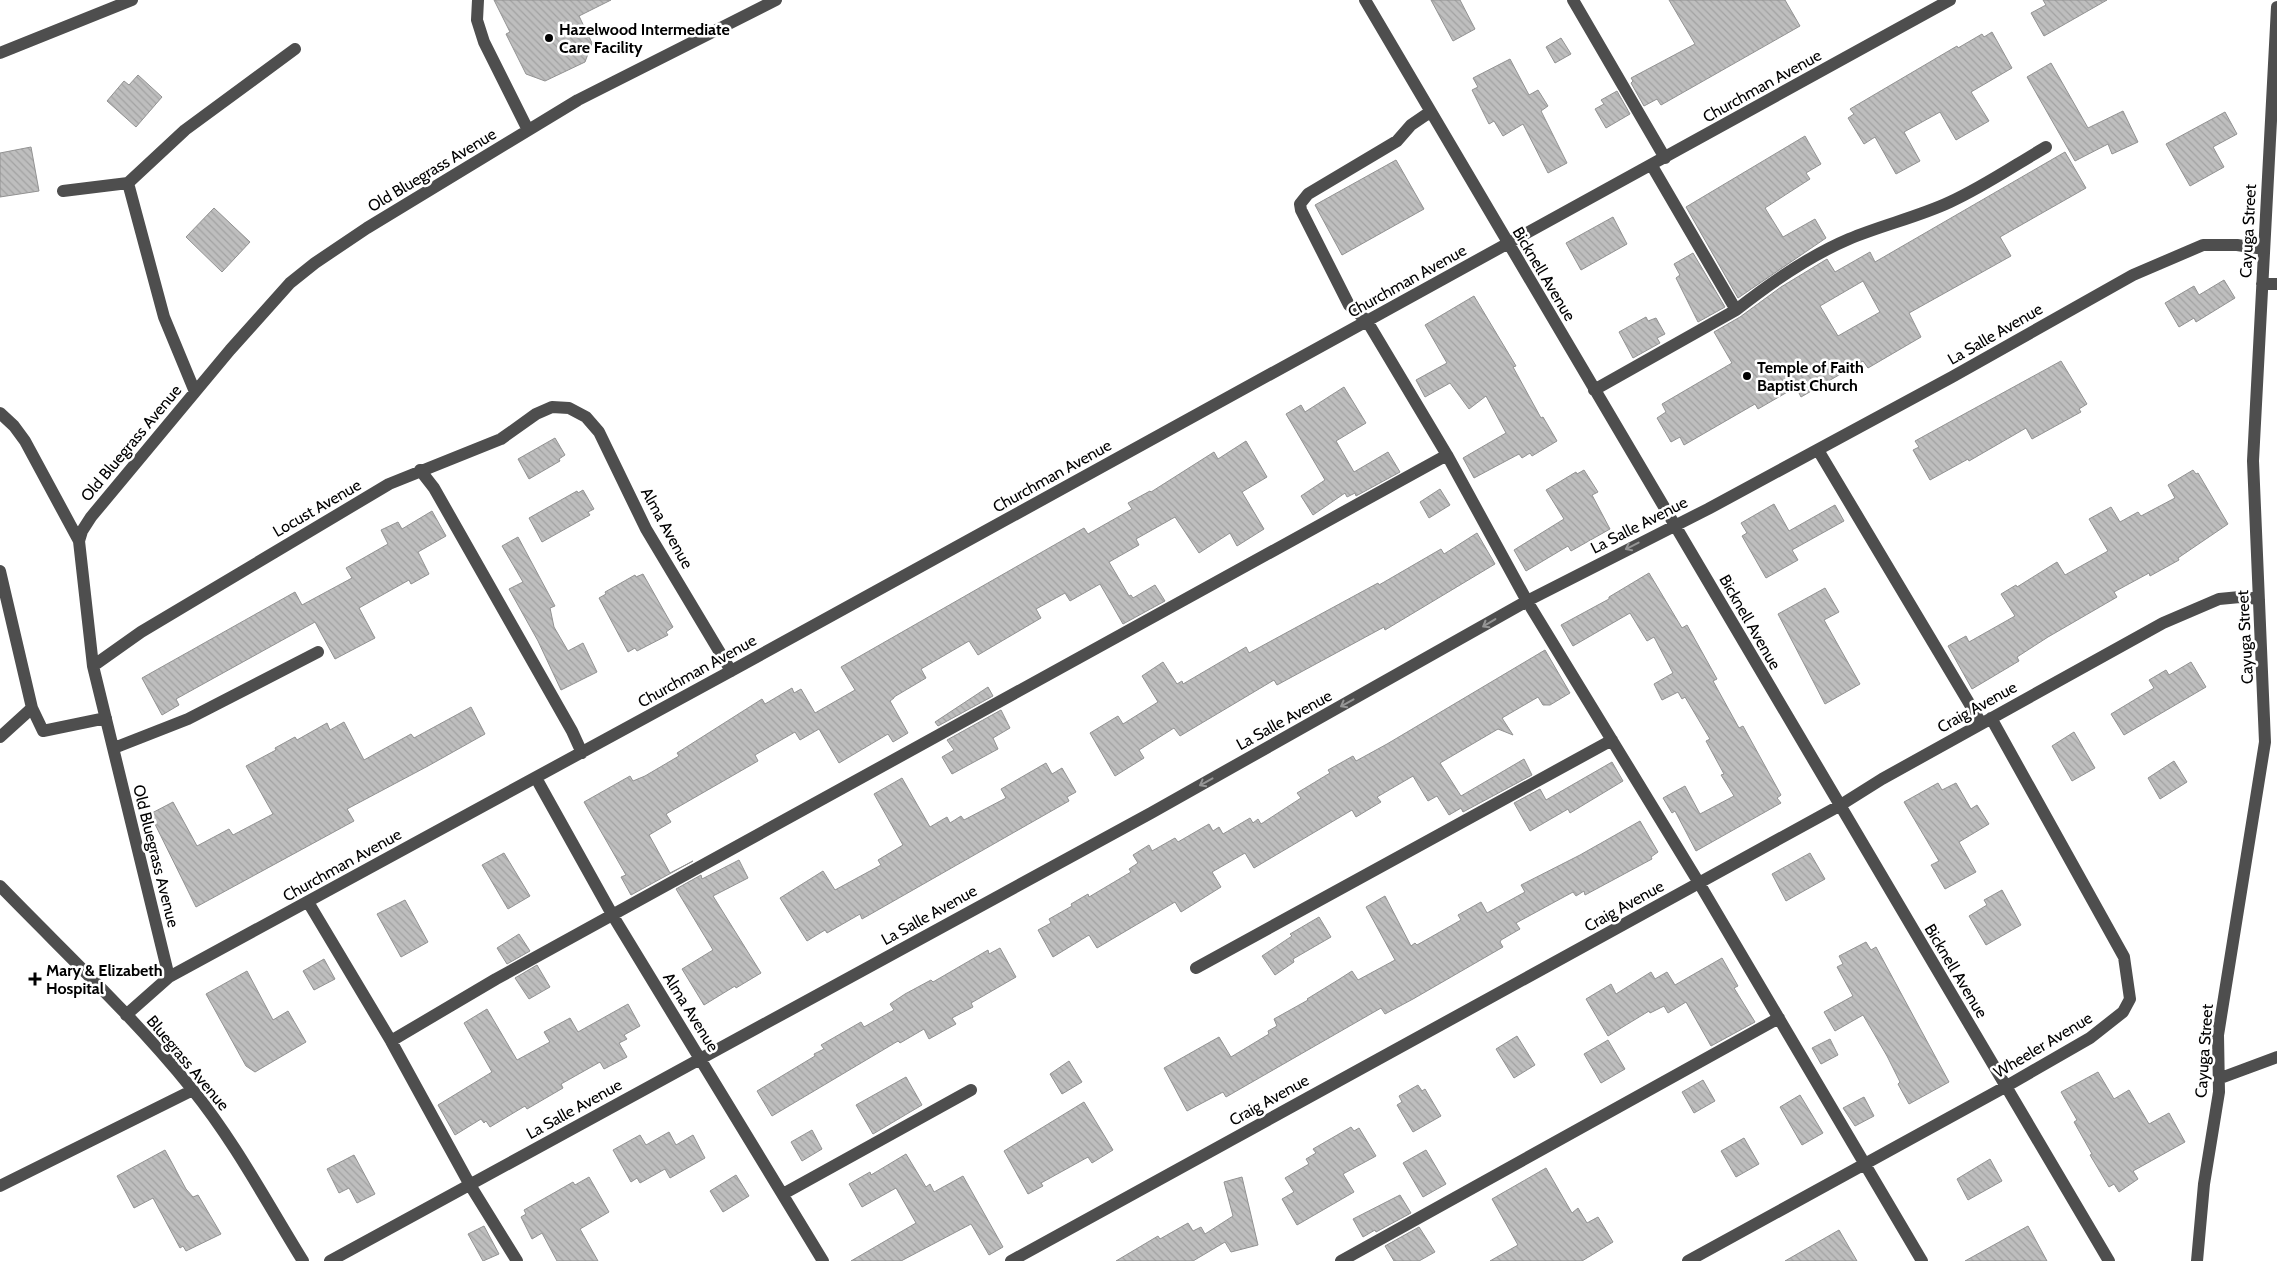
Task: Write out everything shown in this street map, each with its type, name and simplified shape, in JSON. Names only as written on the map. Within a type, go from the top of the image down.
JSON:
[{"type":"street","points":[[0,53],[132,0]]},
{"type":"street","points":[[478,0],[477,20],[484,42],[528,130]]},
{"type":"street","name":"Old Bluegrass Avenue","points":[[169,977],[94,666],[79,542],[82,530],[91,516],[195,392],[290,283],[367,228],[578,100],[776,0]]},
{"type":"street","name":"Bicknell Avenue","points":[[1365,0],[1656,496],[1676,524],[2108,1261]]},
{"type":"street","points":[[1573,0],[1665,158]]},
{"type":"street","name":"Churchman Avenue","points":[[169,977],[536,778],[1507,243],[1652,166],[1950,0]]},
{"type":"street","name":"Cayuga Street","points":[[2198,1261],[2199,1226],[2218,1092],[2218,1034],[2265,742],[2253,461],[2277,7]]},
{"type":"street","points":[[64,191],[128,183],[185,130],[295,49]]},
{"type":"street","points":[[1430,112],[1411,125],[1397,141],[1308,194],[1300,204],[1301,210],[1349,304],[1367,321],[1447,456],[1527,601],[1699,883],[1922,1261]]},
{"type":"street","points":[[1594,390],[1736,310],[1825,250],[1849,239],[1952,202],[2046,147]]},
{"type":"street","points":[[1652,166],[1736,310]]},
{"type":"street","points":[[128,183],[164,317],[195,392]]},
{"type":"street","name":"La Salle Avenue","points":[[330,1261],[1160,808],[1527,601],[1708,509],[1818,450],[2133,275],[2184,251],[2203,245],[2237,244],[2264,249]]},
{"type":"street","points":[[2262,284],[2277,284]]},
{"type":"street","name":"Locust Avenue","points":[[94,666],[141,632],[261,559],[352,508],[389,484],[501,439],[536,414],[552,407],[569,408]]},
{"type":"street","name":"Alma Avenue","points":[[569,408],[586,417],[599,432],[646,529],[731,671]]},
{"type":"street","points":[[0,413],[14,426],[25,441],[79,542]]},
{"type":"street","name":"Wheeler Avenue","points":[[1688,1261],[2005,1087],[2090,1038],[2123,1012],[2130,1000],[2130,986],[2124,957],[1986,721],[1818,450]]},
{"type":"street","points":[[391,1041],[496,979],[1447,456]]},
{"type":"street","points":[[420,470],[438,496],[572,731],[582,752]]},
{"type":"street","points":[[0,571],[32,708],[43,731],[106,718]]},
{"type":"street","name":"Craig Avenue","points":[[1011,1261],[1840,806],[1882,779],[2163,623],[2202,604],[2219,599],[2259,598]]},
{"type":"street","points":[[114,748],[188,719],[318,652]]},
{"type":"street","points":[[0,737],[32,708]]},
{"type":"street","points":[[1196,968],[1612,740]]},
{"type":"street","name":"Alma Avenue","points":[[536,778],[613,916],[824,1261]]},
{"type":"street","name":"Bluegrass Avenue","points":[[0,886],[145,1034],[193,1090],[225,1133],[303,1261]]},
{"type":"street","points":[[308,902],[391,1041],[470,1185],[517,1261]]},
{"type":"street","points":[[126,1015],[169,977]]},
{"type":"street","points":[[1342,1261],[1779,1018]]},
{"type":"street","points":[[2218,1079],[2277,1057]]},
{"type":"street","points":[[0,1186],[193,1090]]},
{"type":"street","points":[[783,1194],[971,1090]]},
{"type":"building","name":"Hazelwood Intermediate Care Facility","points":[[494,0],[611,0],[579,16],[592,43],[585,62],[545,81],[526,74],[506,34],[510,32]]},
{"type":"building","points":[[1431,0],[1460,0],[1475,29],[1453,41]]},
{"type":"building","points":[[1669,0],[1785,0],[1800,26],[1661,105],[1657,99],[1644,106],[1631,83],[1633,81],[1631,78],[1695,44]]},
{"type":"building","points":[[2043,0],[2107,0],[2044,36],[2031,13],[2046,5]]},
{"type":"building","points":[[1992,32],[2012,68],[1971,92],[1989,121],[1956,140],[1940,112],[1904,132],[1920,161],[1896,174],[1875,137],[1864,144],[1848,118],[1854,114],[1850,109],[1957,46],[1958,48],[1982,34],[1984,37]]},
{"type":"building","points":[[1561,38],[1571,54],[1555,63],[1546,47]]},
{"type":"building","points":[[1510,59],[1529,95],[1538,90],[1548,106],[1541,111],[1567,163],[1548,173],[1523,124],[1503,136],[1494,121],[1489,124],[1472,90],[1478,87],[1473,78]]},
{"type":"building","points":[[2051,63],[2088,128],[2123,111],[2138,142],[2112,154],[2108,144],[2075,161],[2027,77]]},
{"type":"building","points":[[138,75],[162,97],[136,127],[107,101],[124,81],[129,85]]},
{"type":"building","points":[[1617,91],[1630,114],[1606,128],[1595,109],[1604,104],[1601,100]]},
{"type":"building","points":[[2225,112],[2237,134],[2213,147],[2224,167],[2190,186],[2166,144]]},
{"type":"building","points":[[1805,136],[1821,164],[1806,173],[1810,179],[1765,208],[1783,237],[1815,219],[1826,238],[1738,298],[1686,207]]},
{"type":"building","points":[[31,147],[39,191],[0,197],[0,153]]},
{"type":"building","points":[[2065,152],[2086,188],[2000,237],[2011,256],[1909,313],[1921,337],[1868,368],[1863,361],[1801,397],[1796,387],[1758,409],[1755,404],[1684,445],[1680,437],[1671,442],[1657,418],[1666,412],[1662,404],[1732,363],[1714,332],[1740,317],[1781,287],[1827,259],[1835,272],[1870,252],[1875,262]],"holes":[[[1863,281],[1880,312],[1838,336],[1820,306]]]},
{"type":"building","points":[[1396,160],[1424,209],[1342,255],[1315,205]]},
{"type":"building","points":[[214,208],[250,242],[222,272],[186,237]]},
{"type":"building","points":[[1613,217],[1627,244],[1581,270],[1566,243]]},
{"type":"building","points":[[1693,253],[1725,307],[1698,322],[1676,278],[1680,275],[1674,264]]},
{"type":"building","points":[[2224,280],[2235,298],[2196,322],[2194,318],[2179,327],[2165,303],[2194,286],[2199,295]]},
{"type":"building","points":[[1474,296],[1516,366],[1513,367],[1541,418],[1543,417],[1557,441],[1532,456],[1530,453],[1522,458],[1519,454],[1474,478],[1463,458],[1506,433],[1486,396],[1469,409],[1450,383],[1425,397],[1416,380],[1447,363],[1425,325]]},
{"type":"building","points":[[1646,317],[1648,321],[1656,318],[1665,334],[1657,338],[1660,343],[1633,358],[1619,332]]},
{"type":"building","points":[[2061,361],[2087,404],[2079,409],[2081,412],[2032,439],[2026,428],[1969,461],[1968,459],[1930,480],[1913,450],[1919,447],[1915,441]]},
{"type":"building","points":[[1344,387],[1366,423],[1336,441],[1354,472],[1388,452],[1400,472],[1356,496],[1355,493],[1347,497],[1345,493],[1313,515],[1301,496],[1325,480],[1286,414],[1301,405],[1305,412]]},
{"type":"building","points":[[555,438],[565,455],[559,459],[560,461],[529,479],[518,459]]},
{"type":"building","points":[[1246,441],[1267,477],[1242,492],[1264,529],[1237,546],[1230,533],[1199,553],[1175,517],[1136,539],[1139,545],[1109,562],[1129,596],[1131,595],[1133,598],[1155,585],[1165,601],[1123,624],[1100,584],[1070,601],[1065,593],[1036,609],[1041,618],[978,655],[969,641],[921,669],[926,678],[890,701],[908,733],[893,742],[888,734],[839,763],[819,729],[800,740],[795,732],[755,755],[758,761],[666,814],[671,822],[649,835],[670,873],[693,861],[631,895],[621,877],[626,875],[584,802],[630,776],[633,781],[645,776],[679,756],[677,753],[762,699],[765,704],[792,688],[794,693],[801,689],[815,713],[855,690],[841,667],[1084,528],[1088,534],[1132,509],[1128,503],[1151,492],[1214,452],[1218,459]]},
{"type":"building","points":[[1584,470],[1598,492],[1592,495],[1610,529],[1571,551],[1568,546],[1526,571],[1514,550],[1564,519],[1546,490],[1576,472],[1577,474]]},
{"type":"building","points":[[2193,470],[2196,474],[2198,473],[2228,524],[2178,558],[2179,560],[2150,576],[2149,573],[2114,592],[2117,597],[2048,637],[2017,657],[2019,661],[1972,689],[1948,646],[1966,636],[1969,642],[2015,616],[2001,594],[2016,585],[2017,587],[2057,562],[2065,575],[2108,551],[2089,519],[2111,507],[2120,522],[2138,512],[2141,516],[2175,498],[2168,485]]},
{"type":"building","points":[[1440,489],[1450,505],[1429,518],[1420,502]]},
{"type":"building","points":[[583,490],[594,509],[588,512],[590,515],[542,542],[529,518],[577,491],[578,493]]},
{"type":"building","points":[[1774,504],[1789,531],[1835,505],[1844,521],[1792,550],[1798,560],[1766,578],[1742,536],[1747,533],[1741,523]]},
{"type":"building","points":[[432,511],[446,536],[418,552],[429,574],[411,584],[409,580],[359,608],[375,638],[335,659],[315,622],[176,699],[179,705],[162,715],[142,678],[295,592],[302,605],[352,578],[346,568],[388,544],[381,530],[398,522],[402,529]]},
{"type":"building","points":[[1477,533],[1495,564],[1385,630],[1384,627],[1277,685],[1274,680],[1180,736],[1174,728],[1139,750],[1144,758],[1115,776],[1090,733],[1118,716],[1123,724],[1158,702],[1142,676],[1163,662],[1177,684],[1182,681],[1183,684],[1246,647],[1249,653],[1378,583],[1379,585],[1441,549],[1444,554]]},
{"type":"building","points":[[518,537],[555,606],[550,608],[554,627],[568,651],[583,643],[597,672],[561,690],[538,641],[509,589],[523,582],[502,546]]},
{"type":"building","points":[[1649,573],[1682,628],[1687,625],[1717,679],[1713,681],[1739,728],[1743,726],[1781,795],[1777,798],[1781,803],[1696,851],[1675,811],[1672,813],[1663,798],[1685,786],[1700,814],[1734,796],[1721,775],[1724,774],[1706,741],[1710,739],[1685,697],[1682,699],[1678,692],[1662,700],[1654,684],[1673,673],[1654,637],[1647,641],[1630,613],[1573,646],[1561,625],[1609,599],[1609,597]]},
{"type":"building","points":[[643,574],[673,627],[666,632],[668,635],[637,651],[635,648],[628,652],[599,598],[606,594],[605,592],[635,575],[636,577]]},
{"type":"building","points":[[1825,588],[1839,612],[1824,620],[1860,684],[1825,704],[1778,614]]},
{"type":"building","points":[[1545,650],[1570,693],[1550,705],[1543,705],[1538,697],[1502,718],[1513,735],[1498,729],[1440,763],[1461,796],[1524,759],[1532,775],[1463,812],[1461,808],[1449,815],[1437,796],[1428,801],[1413,776],[1377,797],[1381,802],[1356,817],[1352,810],[1254,868],[1245,853],[1212,872],[1221,887],[1181,912],[1175,902],[1097,948],[1089,935],[1053,957],[1038,930],[1051,923],[1049,919],[1072,906],[1071,904],[1088,894],[1089,897],[1131,872],[1129,869],[1138,863],[1133,855],[1149,845],[1152,851],[1175,838],[1178,842],[1209,824],[1213,831],[1219,827],[1223,834],[1250,818],[1253,823],[1258,819],[1261,824],[1301,798],[1297,793],[1330,773],[1328,770],[1353,756],[1356,761],[1387,744]]},
{"type":"building","points":[[2191,662],[2206,687],[2124,735],[2111,714],[2154,688],[2149,680],[2166,670],[2169,675]]},
{"type":"building","points":[[988,687],[993,696],[938,726],[935,722]]},
{"type":"building","points":[[471,707],[485,734],[347,809],[354,821],[196,907],[150,814],[173,802],[197,846],[229,829],[233,835],[273,814],[246,766],[276,750],[275,748],[295,737],[297,740],[327,723],[330,730],[344,722],[364,760],[411,734],[414,738]]},
{"type":"building","points":[[1001,710],[1010,728],[993,738],[998,749],[952,774],[942,757],[954,750],[947,740]]},
{"type":"building","points":[[2074,732],[2095,768],[2072,781],[2052,746]]},
{"type":"building","points":[[2174,761],[2187,782],[2160,799],[2148,778]]},
{"type":"building","points":[[1612,762],[1623,781],[1570,813],[1568,809],[1530,831],[1514,803],[1540,789],[1546,800]]},
{"type":"building","points":[[1046,763],[1052,774],[1062,768],[1076,792],[1067,797],[1069,801],[862,919],[860,914],[827,933],[825,930],[807,941],[780,898],[823,871],[835,890],[881,865],[878,860],[903,845],[874,794],[902,778],[930,827],[947,817],[950,823],[961,816],[964,820],[1006,798],[1001,789]]},
{"type":"building","points":[[1938,783],[1942,790],[1956,783],[1971,809],[1977,805],[1989,824],[1959,842],[1976,872],[1945,889],[1931,865],[1939,861],[1904,802]]},
{"type":"building","points":[[1640,821],[1658,852],[1651,857],[1652,859],[1585,895],[1584,891],[1576,896],[1573,892],[1516,923],[1520,929],[1501,940],[1500,942],[1503,947],[1413,999],[1385,1014],[1381,1008],[1226,1097],[1223,1092],[1187,1111],[1164,1068],[1219,1037],[1231,1057],[1269,1034],[1268,1031],[1277,1026],[1274,1019],[1308,1000],[1352,971],[1358,980],[1395,960],[1366,907],[1385,896],[1411,946],[1415,943],[1417,945],[1461,920],[1458,915],[1481,902],[1487,913],[1525,892],[1521,885],[1580,855]]},
{"type":"building","points":[[504,853],[530,896],[508,909],[482,865]]},
{"type":"building","points":[[1810,853],[1825,879],[1786,901],[1772,874]]},
{"type":"building","points":[[739,860],[748,878],[713,896],[761,973],[704,1005],[682,969],[713,950],[676,889],[701,875],[702,879]]},
{"type":"building","points":[[2002,890],[2021,925],[1986,945],[1969,916],[1987,905],[1984,900]]},
{"type":"building","points":[[405,900],[428,942],[401,957],[377,914]]},
{"type":"building","points":[[1319,917],[1331,937],[1293,959],[1294,962],[1275,975],[1262,956],[1292,936],[1290,934]]},
{"type":"building","points":[[519,934],[530,951],[507,964],[497,948]]},
{"type":"building","points":[[1866,942],[1871,950],[1876,947],[1949,1082],[1909,1104],[1898,1084],[1900,1082],[1887,1056],[1863,1015],[1835,1031],[1824,1012],[1853,996],[1837,967],[1843,964],[1839,956]]},
{"type":"building","points":[[1000,948],[1016,977],[971,1003],[973,1007],[952,1018],[956,1024],[929,1039],[924,1029],[900,1043],[898,1041],[772,1116],[757,1091],[815,1056],[814,1054],[824,1049],[821,1045],[861,1022],[864,1027],[894,1010],[890,1004],[905,994],[931,980],[933,982],[988,950],[989,954]]},
{"type":"building","points":[[1722,958],[1738,986],[1734,988],[1755,1022],[1711,1046],[1686,1002],[1668,1013],[1664,1006],[1650,1013],[1649,1011],[1608,1036],[1586,999],[1611,984],[1616,994],[1651,972],[1655,979],[1667,972],[1675,985]]},
{"type":"building","points":[[324,959],[335,979],[314,990],[303,971]]},
{"type":"building","points":[[537,965],[550,987],[529,999],[515,978]]},
{"type":"building","points":[[247,971],[273,1020],[288,1011],[306,1042],[255,1072],[246,1066],[206,994]]},
{"type":"building","points":[[628,1004],[640,1026],[624,1035],[627,1039],[619,1043],[627,1057],[604,1069],[600,1062],[561,1084],[563,1088],[527,1109],[525,1106],[490,1127],[486,1121],[484,1123],[481,1119],[455,1135],[438,1105],[492,1072],[464,1023],[487,1009],[517,1060],[550,1042],[544,1032],[570,1018],[578,1032]]},
{"type":"building","points":[[1517,1036],[1535,1065],[1514,1078],[1496,1049]]},
{"type":"building","points":[[1830,1039],[1838,1055],[1821,1064],[1812,1048]]},
{"type":"building","points":[[1608,1040],[1625,1069],[1601,1083],[1584,1054]]},
{"type":"building","points":[[1069,1061],[1082,1082],[1062,1094],[1050,1074]]},
{"type":"building","points":[[2098,1072],[2114,1099],[2129,1090],[2149,1124],[2169,1113],[2185,1142],[2133,1171],[2138,1179],[2119,1192],[2114,1184],[2109,1187],[2090,1155],[2092,1154],[2074,1122],[2077,1120],[2061,1092]]},
{"type":"building","points":[[906,1077],[922,1105],[873,1134],[856,1105]]},
{"type":"building","points":[[1703,1080],[1715,1101],[1694,1113],[1682,1092]]},
{"type":"building","points":[[1418,1085],[1422,1091],[1425,1089],[1441,1116],[1413,1132],[1397,1105],[1402,1102],[1399,1096]]},
{"type":"building","points":[[1800,1095],[1823,1133],[1802,1145],[1780,1107]]},
{"type":"building","points":[[1864,1097],[1874,1116],[1855,1126],[1843,1108]]},
{"type":"building","points":[[1084,1102],[1113,1150],[1092,1163],[1088,1157],[1041,1183],[1043,1186],[1028,1194],[1004,1151]]},
{"type":"building","points":[[1351,1127],[1354,1131],[1359,1128],[1376,1156],[1343,1174],[1354,1192],[1297,1225],[1282,1199],[1294,1192],[1285,1178],[1309,1164],[1306,1159],[1316,1153],[1313,1149]]},
{"type":"building","points":[[812,1130],[822,1149],[802,1161],[791,1142]]},
{"type":"building","points":[[669,1132],[676,1145],[693,1135],[705,1158],[670,1178],[665,1169],[640,1183],[637,1178],[631,1182],[613,1150],[640,1135],[646,1145]]},
{"type":"building","points":[[1744,1138],[1759,1164],[1736,1177],[1721,1151]]},
{"type":"building","points":[[165,1150],[186,1189],[193,1197],[198,1195],[221,1234],[186,1251],[183,1246],[180,1248],[153,1198],[134,1208],[117,1176]]},
{"type":"building","points":[[1426,1150],[1446,1184],[1423,1197],[1403,1163]]},
{"type":"building","points":[[906,1154],[926,1187],[930,1184],[934,1192],[963,1176],[1003,1247],[989,1255],[971,1224],[901,1261],[851,1261],[916,1223],[896,1188],[862,1207],[849,1184],[870,1172],[871,1175]]},
{"type":"building","points":[[354,1155],[375,1194],[357,1203],[349,1188],[339,1193],[327,1169]]},
{"type":"building","points":[[1990,1159],[2002,1181],[1968,1200],[1957,1179]]},
{"type":"building","points":[[1546,1168],[1572,1213],[1578,1208],[1587,1223],[1598,1217],[1613,1242],[1582,1261],[1490,1261],[1518,1245],[1492,1199]]},
{"type":"building","points":[[736,1175],[749,1196],[723,1212],[710,1191]]},
{"type":"building","points":[[589,1177],[609,1212],[580,1229],[598,1261],[557,1261],[542,1233],[532,1239],[521,1217],[526,1214],[524,1210],[573,1182],[575,1185]]},
{"type":"building","points":[[1242,1177],[1258,1245],[1231,1252],[1225,1242],[1193,1261],[1116,1261],[1158,1236],[1160,1239],[1188,1223],[1193,1231],[1201,1227],[1205,1234],[1233,1216],[1224,1182]]},
{"type":"building","points":[[1400,1195],[1411,1213],[1363,1237],[1353,1219]]},
{"type":"building","points":[[484,1226],[499,1254],[483,1261],[468,1234]]},
{"type":"building","points":[[2028,1226],[2047,1261],[1965,1261]]},
{"type":"building","points":[[1419,1227],[1435,1252],[1419,1261],[1394,1261],[1385,1246]]},
{"type":"building","points":[[1839,1230],[1857,1261],[1785,1261]]},
{"type":"place","name":"Hazelwood Intermediate Care Facility","points":[[549,38]]},
{"type":"place","name":"Temple of Faith Baptist Church","points":[[1747,376]]},
{"type":"place","name":"Mary & Elizabeth Hospital","points":[[35,979]]}]
